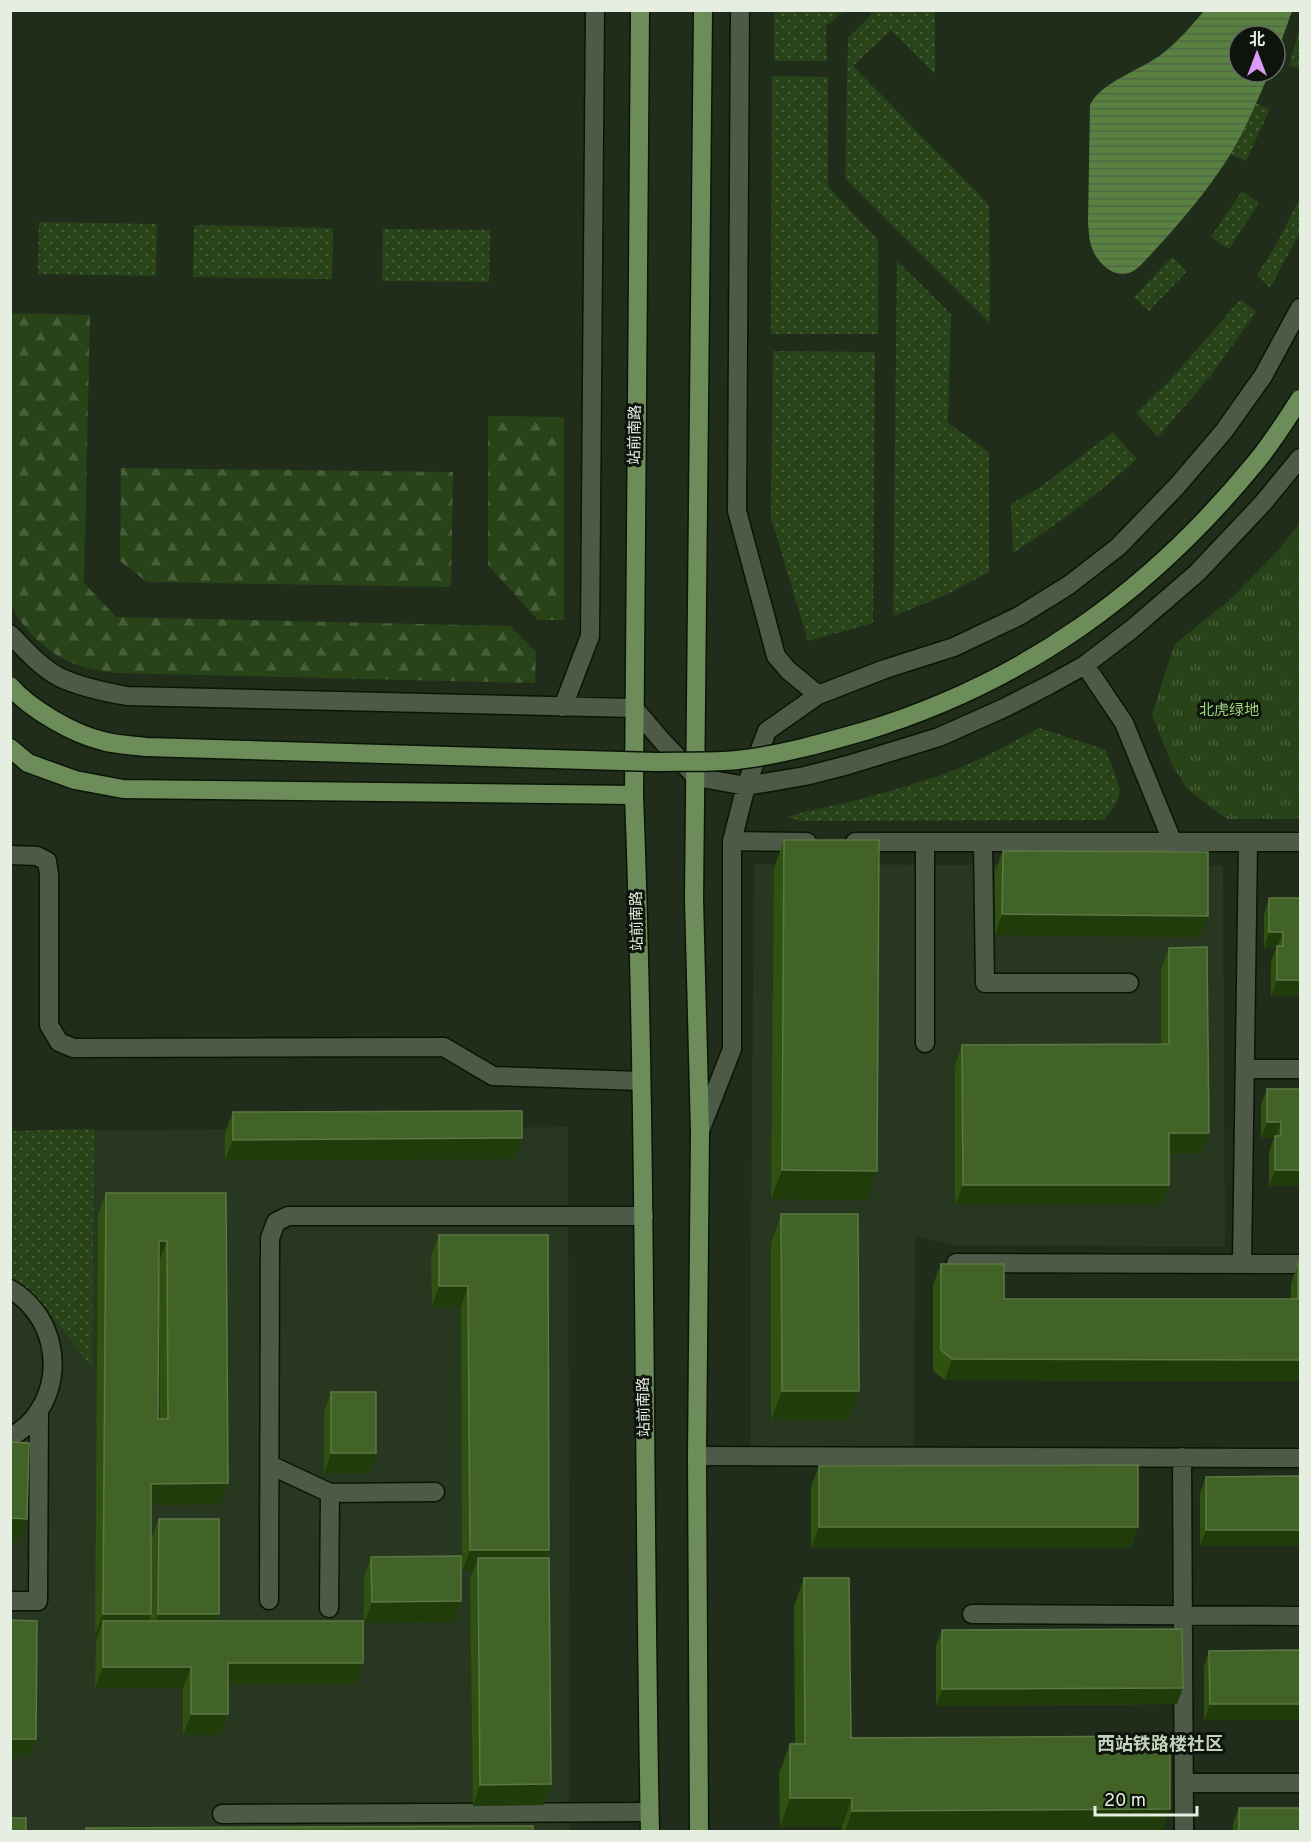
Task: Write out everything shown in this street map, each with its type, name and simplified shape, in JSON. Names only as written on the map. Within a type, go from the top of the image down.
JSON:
[{"type":"main road","name":"站前南路","points":[[640,10],[634,795],[644,1216],[650,1832]]},
{"type":"main road","points":[[699,1832],[697,1456],[700,1132],[694,899],[703,10]]},
{"type":"main road","points":[[10,686],[18,695],[60,724],[102,741],[146,747],[655,762],[736,760],[806,749],[891,723],[968,692],[1031,659],[1077,630],[1137,585],[1201,525],[1257,461],[1300,399]]},
{"type":"main road","points":[[10,748],[28,763],[75,780],[123,789],[634,795]]},
{"type":"street","points":[[563,707],[591,636],[595,10]]},
{"type":"street","points":[[740,10],[737,511],[776,656],[788,670],[818,695]]},
{"type":"street","points":[[700,1132],[732,1049],[732,842],[746,786],[767,731],[818,695],[885,669],[954,647],[1019,616],[1069,585],[1118,547],[1177,486],[1224,431],[1263,376],[1300,308]]},
{"type":"street","points":[[10,634],[58,677],[94,690],[127,696],[634,708],[696,777],[746,786],[805,776],[849,765],[939,737],[1004,708],[1085,665],[1132,629],[1197,573],[1263,503],[1300,458]]},
{"type":"street","points":[[1085,665],[1124,723],[1173,843]]},
{"type":"street","points":[[732,842],[1300,842]]},
{"type":"street","points":[[926,842],[926,1043]]},
{"type":"street","points":[[983,842],[985,983],[1129,983]]},
{"type":"street","points":[[1242,1264],[1248,842]]},
{"type":"street","points":[[10,855],[37,855],[47,861],[49,874],[49,1025],[59,1042],[73,1048],[444,1047],[493,1076],[641,1081]]},
{"type":"street","points":[[1245,1069],[1300,1069]]},
{"type":"street","points":[[268,1600],[270,1238],[276,1222],[288,1216],[644,1216]]},
{"type":"street","points":[[956,1263],[1300,1264]]},
{"type":"street","points":[[10,1289],[31,1304],[42,1320],[50,1338],[53,1356],[48,1394],[39,1411],[27,1426],[10,1438]]},
{"type":"street","points":[[10,1601],[38,1601],[39,1411]]},
{"type":"street","points":[[697,1456],[1300,1458]]},
{"type":"street","points":[[1182,1458],[1184,1832]]},
{"type":"street","points":[[270,1465],[330,1494],[435,1492]]},
{"type":"street","points":[[329,1608],[330,1494]]},
{"type":"street","points":[[972,1614],[1300,1616]]},
{"type":"street","points":[[1184,1783],[1300,1783]]},
{"type":"street","points":[[222,1814],[649,1812]]},
{"type":"shaded area","points":[[1204,11],[1292,11],[1287,25],[1227,24],[1227,84],[1264,84],[1241,135],[1210,184],[1140,266],[1128,273],[1118,274],[1104,266],[1097,257],[1089,236],[1090,105],[1095,97],[1112,83],[1153,60],[1184,34]]},
{"type":"shaded area","points":[[754,864],[1223,866],[1225,1247],[955,1245],[915,1237],[914,1455],[751,1454]]},
{"type":"shaded area","points":[[568,1127],[570,1831],[11,1831],[10,1131]]},
{"type":"green space","points":[[774,11],[844,11],[826,26],[827,61],[774,61]]},
{"type":"green space","points":[[871,11],[935,11],[935,74],[891,30],[853,66],[989,205],[990,323],[845,178],[848,38],[871,15]]},
{"type":"green space","points":[[1300,26],[1300,69],[1289,66]]},
{"type":"green space","points":[[772,76],[828,77],[828,186],[878,240],[878,334],[771,334]]},
{"type":"green space","points":[[1256,103],[1270,109],[1246,161],[1230,154]]},
{"type":"green space","points":[[1242,191],[1259,203],[1229,249],[1211,237]]},
{"type":"green space","points":[[1300,197],[1300,232],[1270,288],[1257,275],[1275,247]]},
{"type":"green space","points":[[39,222],[157,224],[156,276],[38,274]]},
{"type":"green space","points":[[194,225],[333,228],[332,279],[193,277]]},
{"type":"green space","points":[[383,229],[490,230],[489,282],[382,281]]},
{"type":"green space","points":[[1172,257],[1187,271],[1149,311],[1134,297]]},
{"type":"green space","points":[[897,261],[951,314],[948,423],[989,452],[989,572],[946,595],[893,616]]},
{"type":"green space","points":[[1241,299],[1256,312],[1212,374],[1158,437],[1136,413],[1169,381]]},
{"type":"green space","points":[[11,313],[90,315],[84,583],[116,617],[510,626],[536,652],[535,683],[115,673],[77,665],[47,648],[30,633],[11,605]]},
{"type":"green space","points":[[773,351],[875,352],[873,623],[808,641],[771,517]]},
{"type":"green space","points":[[488,416],[564,417],[564,620],[538,620],[488,565]]},
{"type":"green space","points":[[1113,432],[1137,459],[1077,509],[1013,553],[1011,504],[1039,488]]},
{"type":"green space","points":[[121,468],[453,472],[451,587],[147,582],[120,561]]},
{"type":"green space","name":"北虎绿地","points":[[1300,523],[1300,819],[1227,819],[1188,790],[1172,765],[1152,715],[1174,645],[1234,596],[1281,547]]},
{"type":"green space","points":[[1039,728],[1106,750],[1120,789],[1117,802],[1104,820],[802,821],[787,817],[854,801],[939,776],[1002,748]]},
{"type":"green space","points":[[94,1129],[92,1367],[45,1310],[11,1283],[11,1131]]},
{"type":"building","points":[[784,840],[879,840],[877,1171],[782,1170]]},
{"type":"building","points":[[1003,851],[1208,852],[1208,916],[1002,914]]},
{"type":"building","points":[[1269,898],[1300,898],[1300,980],[1277,980],[1277,946],[1283,946],[1283,932],[1269,932]]},
{"type":"building","points":[[1207,947],[1209,1133],[1169,1133],[1169,1185],[963,1185],[962,1045],[1169,1044],[1169,948]]},
{"type":"building","points":[[1267,1089],[1300,1089],[1300,1170],[1275,1170],[1275,1136],[1281,1136],[1281,1122],[1267,1122]]},
{"type":"building","points":[[522,1111],[522,1138],[233,1140],[233,1112]]},
{"type":"building","points":[[106,1193],[226,1193],[228,1483],[151,1484],[151,1614],[103,1614]],"holes":[[[159,1241],[167,1241],[168,1419],[158,1419]]]},
{"type":"building","points":[[781,1214],[858,1214],[859,1391],[782,1391]]},
{"type":"building","points":[[439,1235],[548,1235],[549,1550],[470,1550],[468,1286],[439,1286]]},
{"type":"building","points":[[1298,1263],[1300,1263],[1300,1360],[952,1359],[941,1350],[941,1264],[1004,1264],[1004,1299],[1298,1299]]},
{"type":"building","points":[[331,1392],[376,1392],[376,1453],[331,1453]]},
{"type":"building","points":[[10,1442],[29,1443],[27,1519],[10,1518]]},
{"type":"building","points":[[1138,1465],[1138,1527],[819,1527],[819,1466]]},
{"type":"building","points":[[1300,1476],[1300,1530],[1206,1530],[1206,1477]]},
{"type":"building","points":[[159,1519],[219,1519],[219,1614],[158,1614]]},
{"type":"building","points":[[461,1556],[461,1601],[372,1602],[371,1557]]},
{"type":"building","points":[[478,1558],[549,1558],[551,1784],[480,1785]]},
{"type":"building","points":[[804,1578],[849,1578],[851,1738],[1170,1736],[1170,1809],[852,1811],[852,1798],[790,1798],[790,1744],[805,1744]]},
{"type":"building","points":[[10,1620],[37,1621],[36,1739],[10,1739]]},
{"type":"building","points":[[103,1621],[363,1621],[363,1663],[228,1663],[228,1714],[191,1714],[191,1667],[103,1667]]},
{"type":"building","points":[[1182,1629],[1183,1688],[942,1689],[942,1630]]},
{"type":"building","points":[[1300,1650],[1300,1704],[1210,1704],[1209,1651]]},
{"type":"building","points":[[1239,1808],[1300,1808],[1300,1832],[1239,1832]]},
{"type":"building","points":[[10,1818],[26,1818],[26,1832],[10,1832]]},
{"type":"building","points":[[533,1826],[533,1832],[86,1832],[86,1828]]},
{"type":"district","name":"西站铁路楼社区","points":[[1160,1745]]}]
